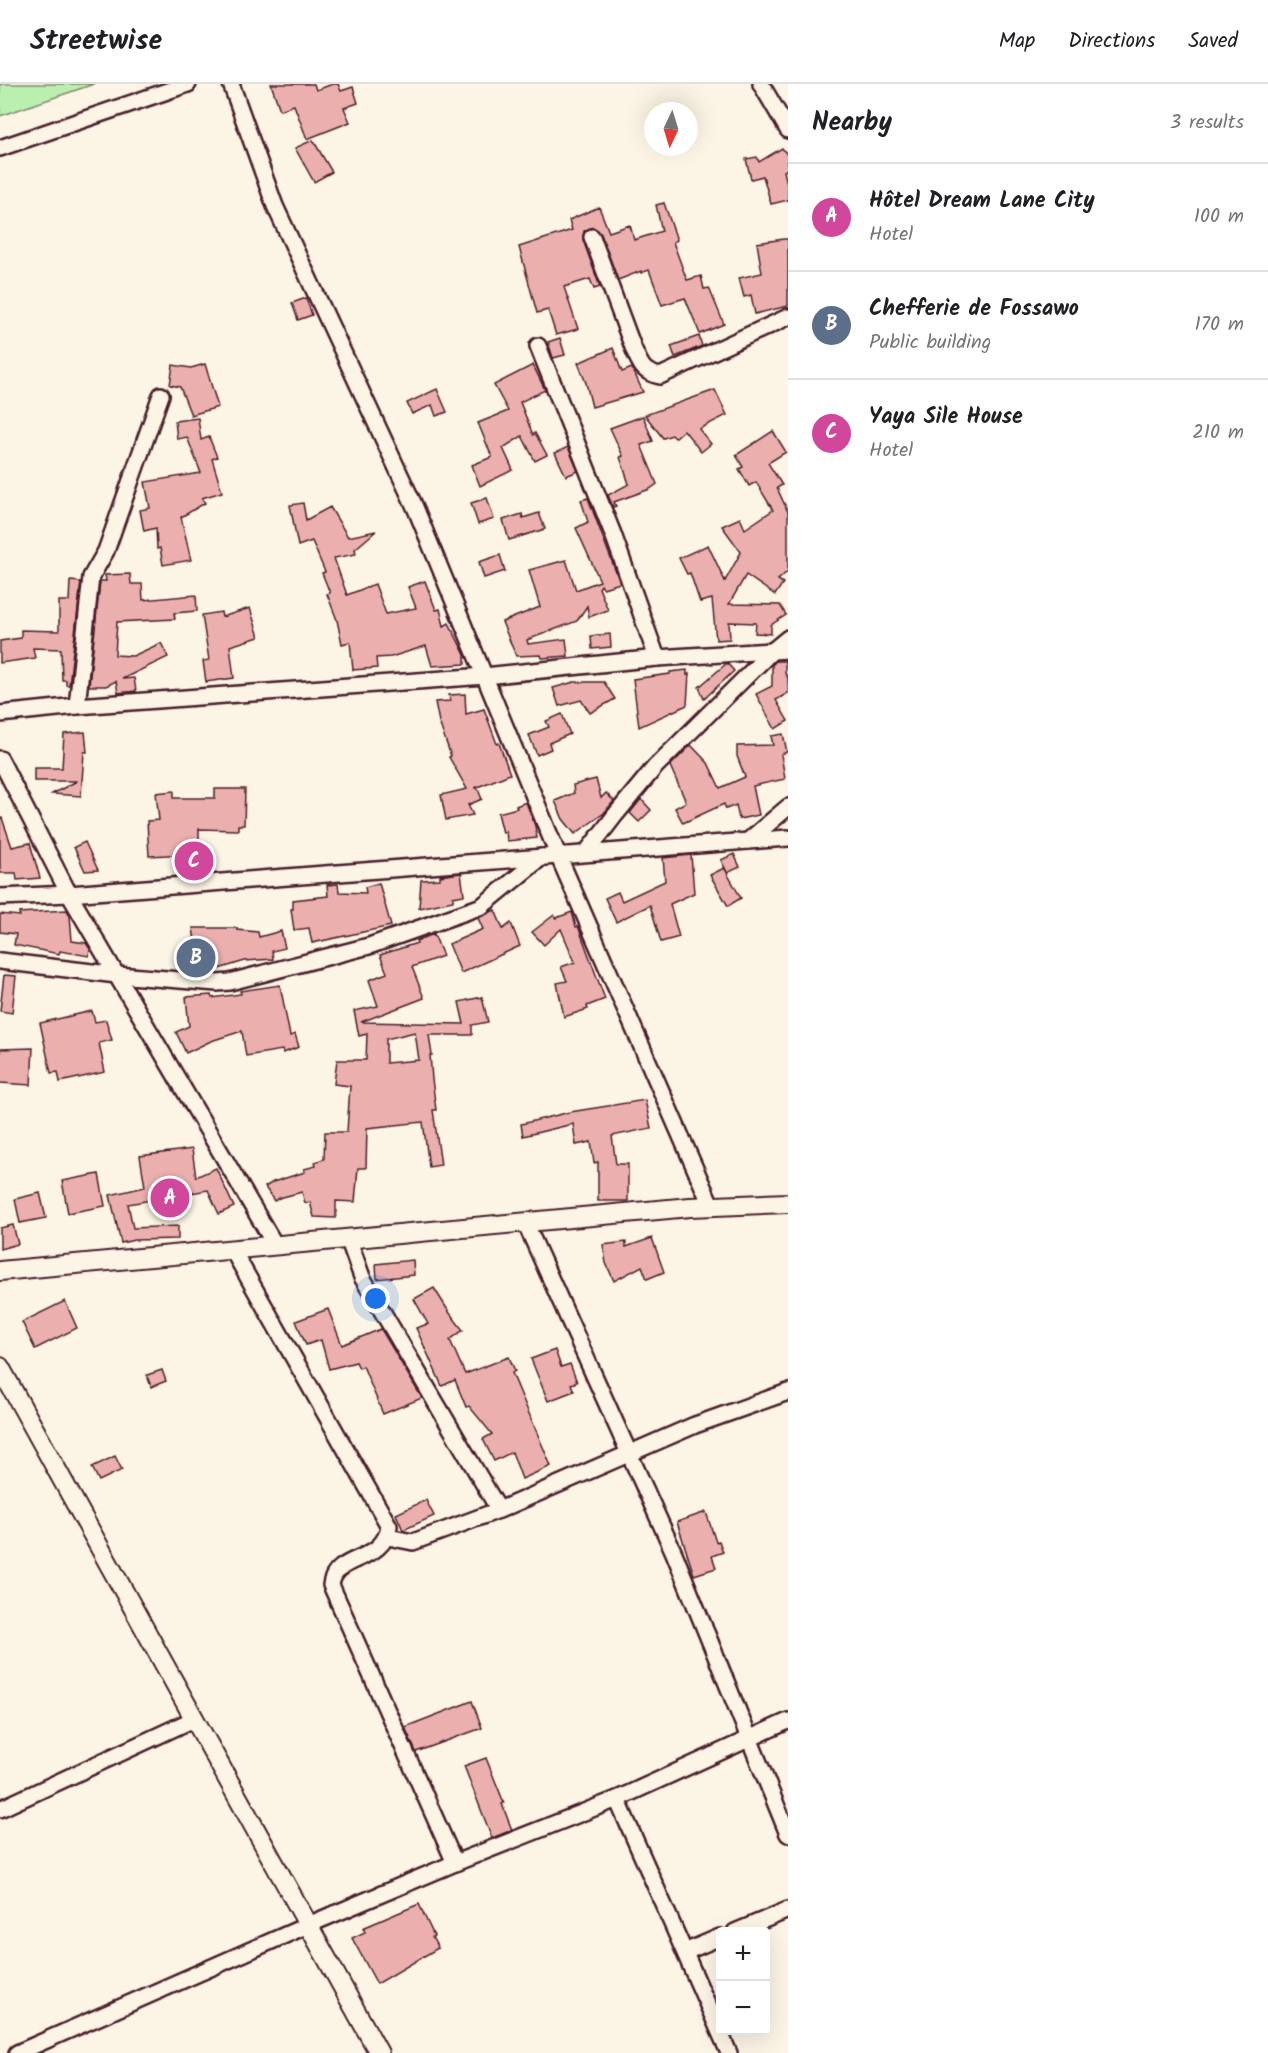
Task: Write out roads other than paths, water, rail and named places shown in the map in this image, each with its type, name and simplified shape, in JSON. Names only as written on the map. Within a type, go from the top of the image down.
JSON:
[{"type":"street","points":[[0,147],[188,84]]},
{"type":"street","points":[[231,84],[275,206],[415,507],[485,676],[550,856],[711,1205]]},
{"type":"street","points":[[761,84],[788,130]]},
{"type":"street","points":[[592,237],[634,350],[649,374],[660,376],[788,316]]},
{"type":"street","points":[[537,346],[613,534],[657,658]]},
{"type":"street","points":[[77,706],[91,577],[106,551],[161,395]]},
{"type":"street","points":[[586,853],[655,767],[788,638]]},
{"type":"street","points":[[0,714],[77,706],[485,676],[657,658],[788,650]]},
{"type":"street","points":[[0,759],[69,894],[275,1245]]},
{"type":"street","points":[[748,841],[788,807]]},
{"type":"street","points":[[0,897],[69,894],[788,838]]},
{"type":"street","points":[[0,961],[117,975],[217,983],[248,978],[369,946],[482,906],[550,856]]},
{"type":"street","points":[[0,1271],[711,1205],[788,1203]]},
{"type":"street","points":[[525,1222],[674,1553],[788,1834]]},
{"type":"street","points":[[348,1238],[362,1277],[499,1510]]},
{"type":"street","points":[[231,1249],[389,1526],[388,1537],[380,1547],[339,1569],[332,1576],[331,1585],[455,1863]]},
{"type":"street","points":[[0,1367],[379,2053]]},
{"type":"street","points":[[388,1537],[413,1542],[499,1510],[695,1425],[788,1392]]},
{"type":"street","points":[[0,1809],[194,1719]]},
{"type":"street","points":[[17,2053],[308,1925],[455,1863],[617,1799],[788,1721]]},
{"type":"street","points":[[617,1799],[729,2053]]},
{"type":"street","points":[[747,1927],[788,1910]]},
{"type":"street","points":[[685,1952],[716,1939]]},
{"type":"place","name":"Yaya Sile House","points":[[194,861]]},
{"type":"place","name":"Chefferie de Fossawo","points":[[196,958]]},
{"type":"place","name":"Hôtel Dream Lane City","points":[[170,1198]]}]
